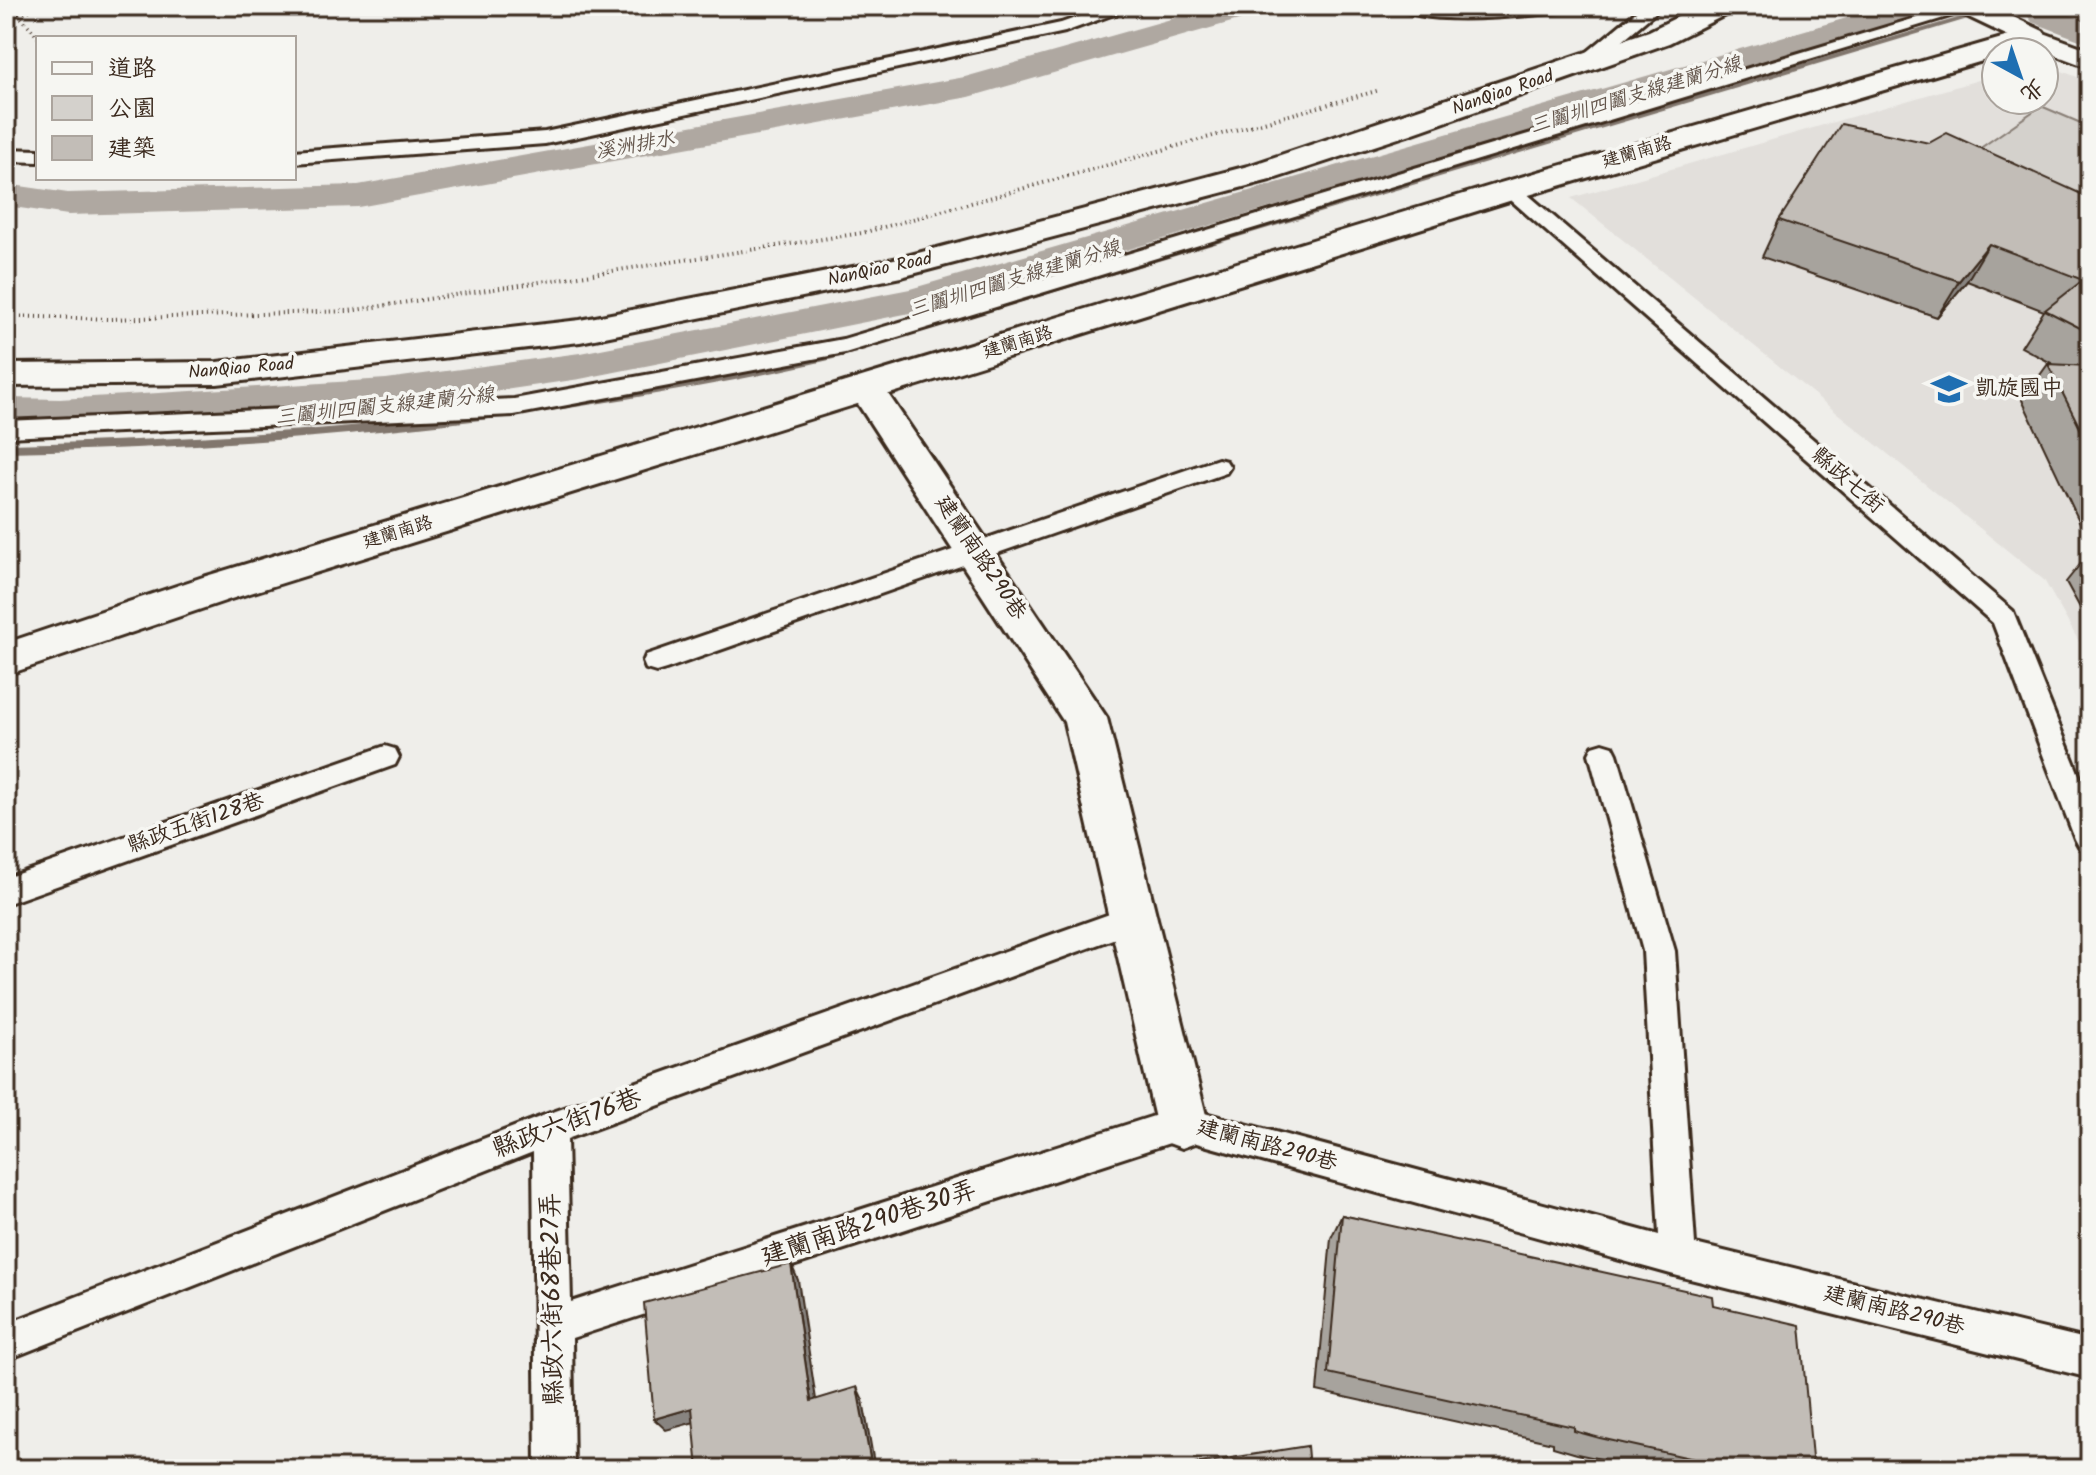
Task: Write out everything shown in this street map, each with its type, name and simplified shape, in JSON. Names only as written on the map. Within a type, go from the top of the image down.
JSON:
[{"type":"street","name":"NanQiao Road","points":[[6,375],[217,373],[580,331],[901,267],[1259,173],[1580,67],[1659,37],[1721,6]]},
{"type":"street","points":[[1972,6],[2031,36]]},
{"type":"street","points":[[2060,48],[2090,60]]},
{"type":"street","name":"建蘭南路","points":[[6,659],[217,588],[1511,190],[1980,53]]},
{"type":"street","name":"建蘭南路290巷","points":[[867,390],[1085,718],[1182,1123]]},
{"type":"lane","points":[[296,157],[545,138],[1065,27],[1127,6]]},
{"type":"lane","points":[[1405,6],[1421,10],[1512,11],[1568,6]]},
{"type":"lane","points":[[1580,67],[1654,6]]},
{"type":"lane","points":[[6,429],[514,407],[845,346],[1972,6]]},
{"type":"lane","points":[[6,155],[36,156]]},
{"type":"lane","name":"縣政七街","points":[[1511,190],[2004,618],[2090,839]]},
{"type":"lane","points":[[656,662],[1218,467]]},
{"type":"lane","points":[[1603,754],[1659,951],[1678,1258]]},
{"type":"lane","name":"縣政五街128巷","points":[[6,891],[385,757]]},
{"type":"lane","name":"縣政六街76巷","points":[[6,1342],[550,1129],[1132,919]]},
{"type":"lane","name":"建蘭南路290巷","points":[[1182,1123],[1678,1258],[2090,1359]]},
{"type":"lane","name":"建蘭南路290巷30弄","points":[[555,1325],[1182,1123]]},
{"type":"lane","name":"縣政六街68巷27弄","points":[[550,1129],[555,1469]]},
{"type":"path","points":[[18,14],[41,6]]},
{"type":"path","points":[[6,7],[18,14],[37,36]]},
{"type":"path","points":[[6,316],[110,319],[349,311],[862,233],[1382,90]]},
{"type":"shaded area","name":"凱旋國中","points":[[2060,70],[2090,82],[2090,661],[2044,580],[1571,198],[1980,80],[1980,116],[2060,116]]},
{"type":"green space","points":[[2060,114],[2090,127],[2090,239],[1946,172],[2027,116]]},
{"type":"building","points":[[1841,124],[1929,143],[1947,133],[2088,197],[2084,200],[2090,203],[2090,333],[2045,310],[2083,280],[1989,244],[1959,281],[1779,220]]},
{"type":"building","points":[[2048,364],[2090,366],[2090,448]]},
{"type":"building","points":[[1342,1215],[1712,1296],[1713,1305],[1800,1325],[1813,1469],[1739,1469],[1600,1438],[1574,1431],[1574,1427],[1328,1373]]},
{"type":"building","points":[[791,1264],[811,1401],[857,1387],[872,1469],[698,1469],[692,1408],[654,1419],[644,1303]]},
{"type":"building","points":[[1307,1446],[1309,1469],[1162,1469]]},
{"type":"waterway","name":"溪洲排水","points":[[6,195],[68,204],[358,196],[969,87],[1252,6]]},
{"type":"waterway","points":[[6,412],[60,413],[386,393],[580,366],[915,300],[1923,6]]},
{"type":"waterway","name":"三鬮圳四鬮支線建蘭分線","points":[[984,310],[2007,6]]},
{"type":"waterway","points":[[2043,15],[2090,34]]},
{"type":"waterway","name":"三鬮圳四鬮支線建蘭分線","points":[[6,448],[249,439],[491,416],[778,368],[853,350]]},
{"type":"place","name":"凱旋國中","points":[[1949,389]]}]
